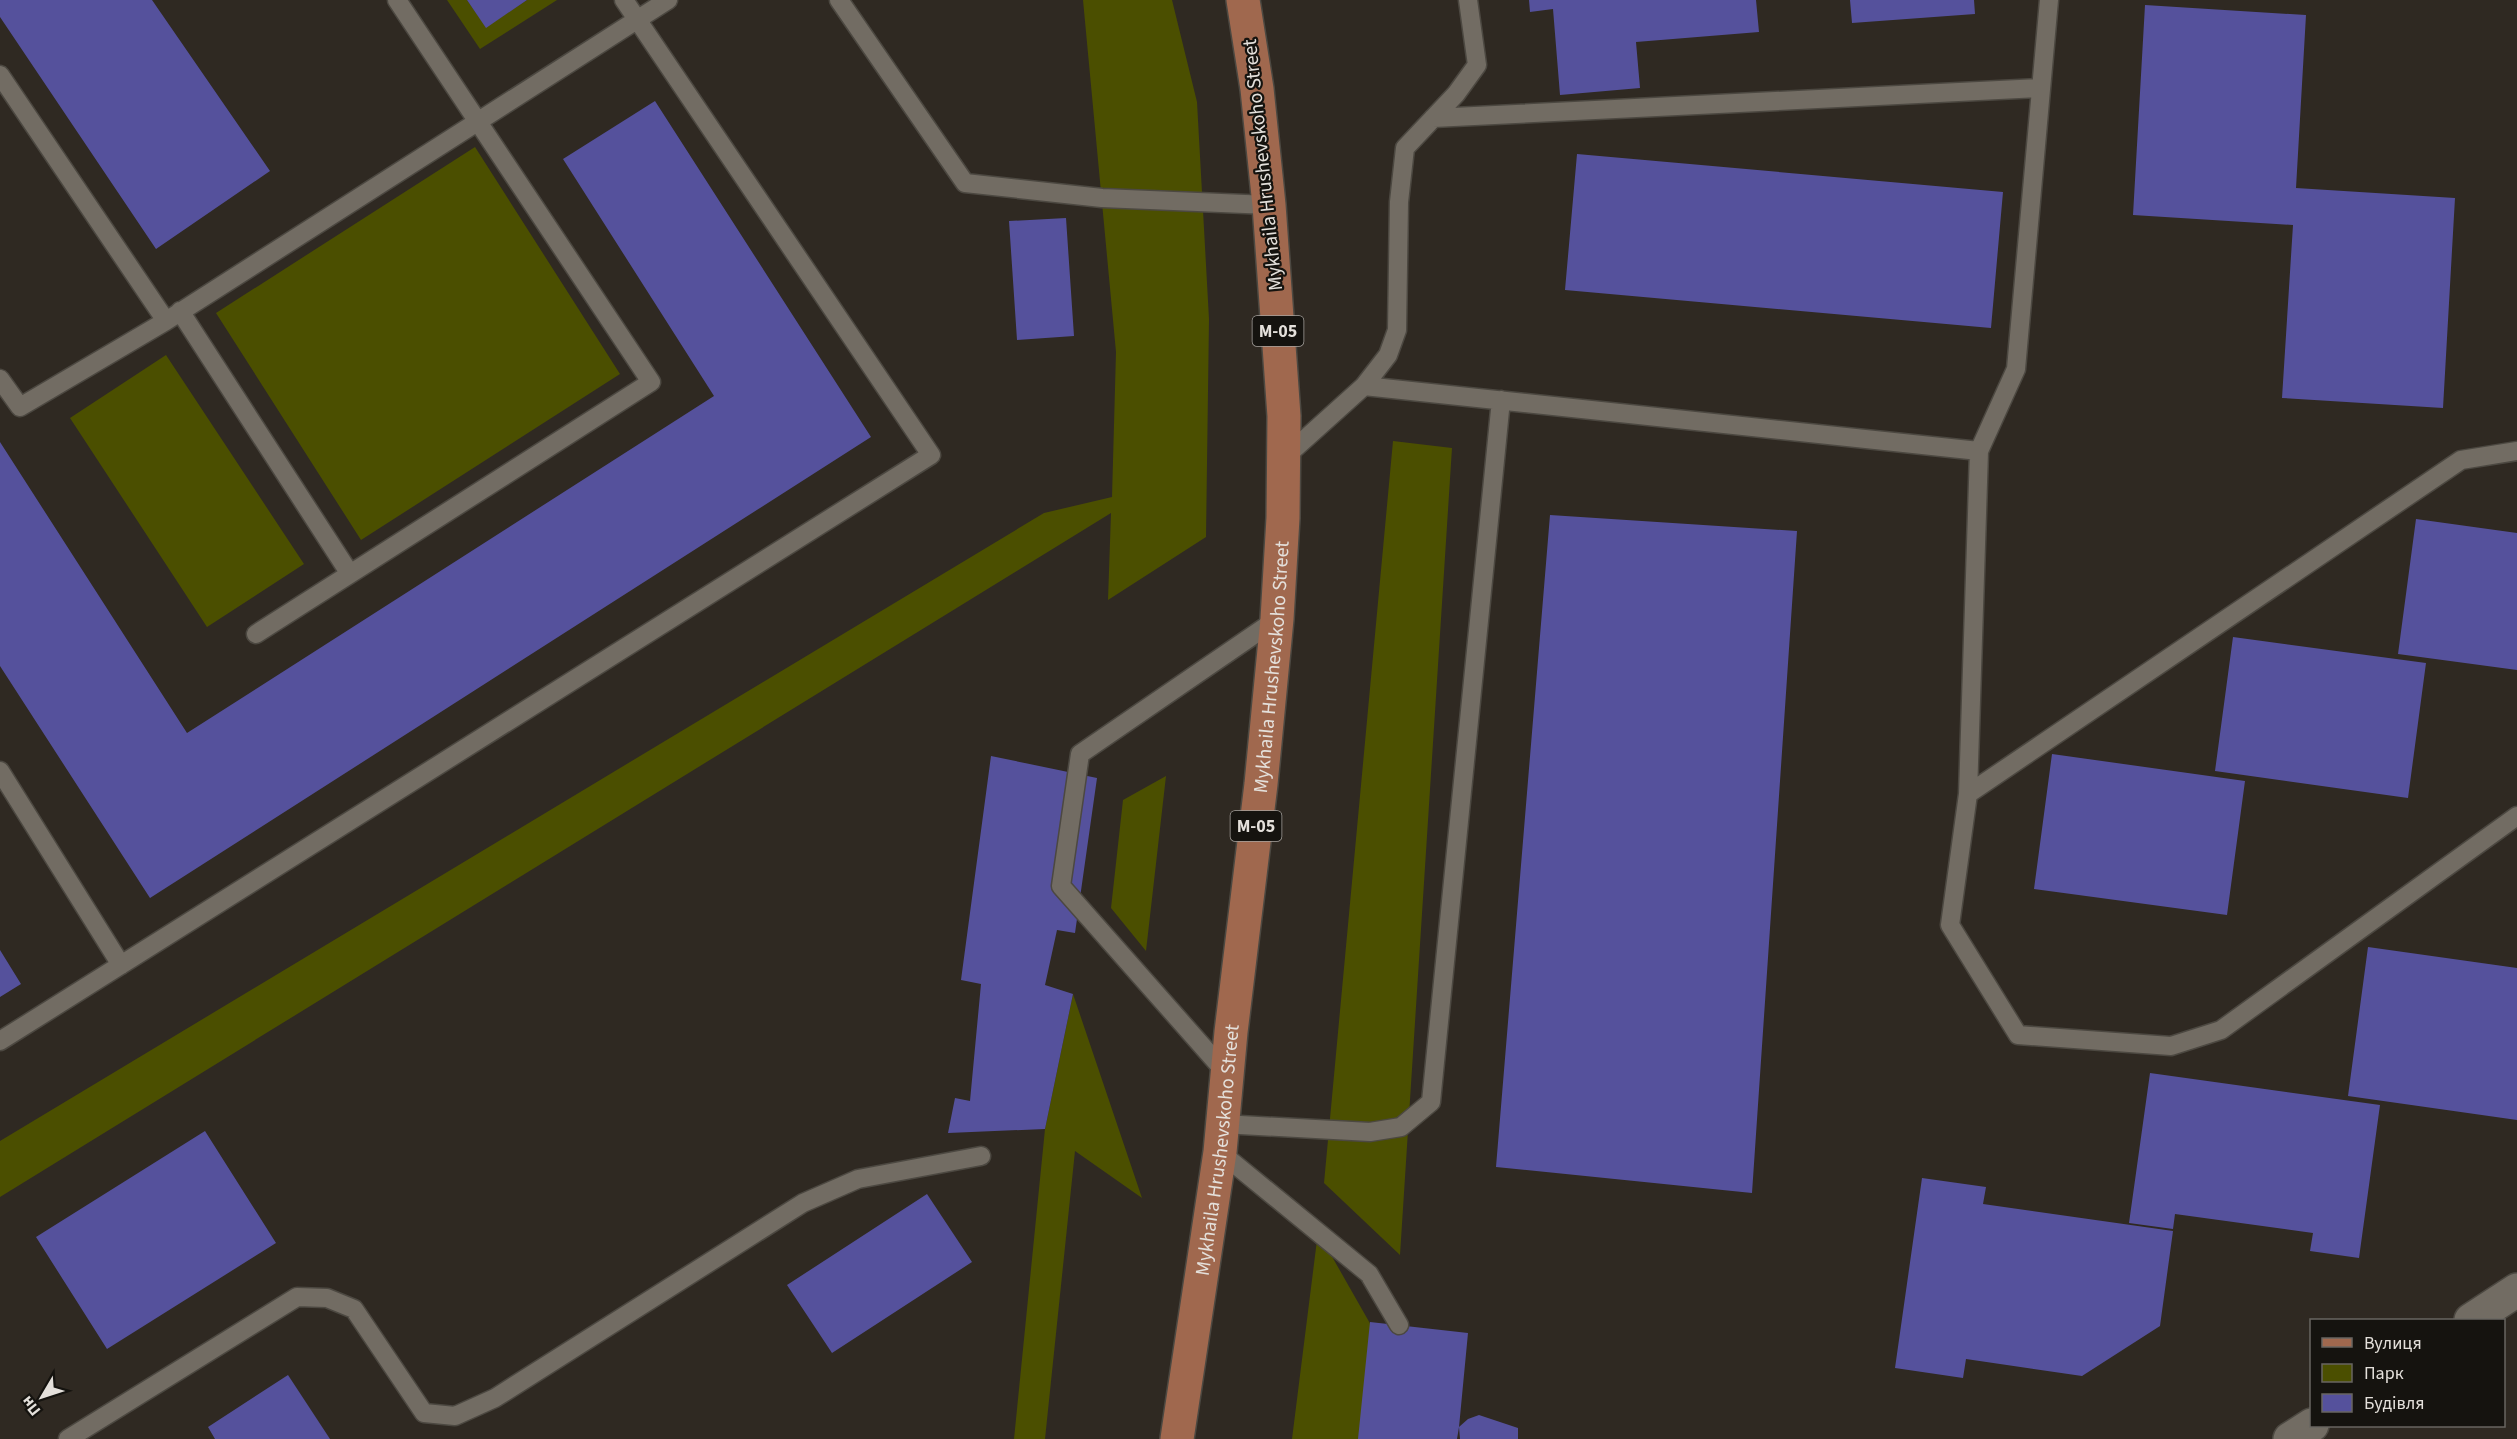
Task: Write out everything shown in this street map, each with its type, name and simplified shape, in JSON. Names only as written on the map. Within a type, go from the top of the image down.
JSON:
[{"type":"main road","name":"Mykhaila Hrushevskoho Street","points":[[1177,1439],[1221,1138],[1277,619],[1284,416],[1269,205],[1251,47],[1243,0]]},
{"type":"street","points":[[2473,1319],[2517,1290]]},
{"type":"street","points":[[2290,1439],[2310,1426]]},
{"type":"lane","points":[[256,634],[651,382],[397,0]]},
{"type":"lane","points":[[0,1041],[932,455],[624,0]]},
{"type":"lane","points":[[0,379],[20,407],[173,316],[668,0]]},
{"type":"lane","points":[[839,0],[964,183],[1102,198],[1269,205]]},
{"type":"lane","points":[[1284,458],[1364,386],[1388,355],[1397,330],[1399,202],[1405,148],[1456,94],[1477,65],[1468,0]]},
{"type":"lane","points":[[2049,0],[2016,369],[1979,451],[1968,794],[1950,926],[2018,1035],[2170,1047],[2222,1030],[2517,816]]},
{"type":"lane","points":[[0,75],[173,316],[350,574]]},
{"type":"lane","points":[[1433,118],[2041,88]]},
{"type":"lane","points":[[1364,386],[1979,451]]},
{"type":"lane","points":[[1221,1138],[1370,1132],[1401,1126],[1431,1102],[1502,400]]},
{"type":"lane","points":[[1968,794],[2462,460],[2517,451]]},
{"type":"lane","points":[[1227,1074],[1061,886],[1080,754],[1277,619]]},
{"type":"lane","points":[[0,771],[121,965]]},
{"type":"lane","points":[[1221,1138],[1369,1274],[1399,1325]]},
{"type":"lane","points":[[68,1439],[297,1297],[327,1298],[354,1309],[424,1413],[455,1416],[495,1398],[803,1203],[858,1179],[981,1156]]},
{"type":"green space","points":[[447,0],[467,0],[486,27],[527,0],[557,0],[480,49]]},
{"type":"green space","points":[[1083,0],[1172,0],[1197,102],[1209,319],[1206,537],[1108,600],[1111,513],[0,1197],[0,1141],[1044,513],[1112,497],[1116,352]]},
{"type":"green space","points":[[475,147],[620,374],[361,540],[216,313]]},
{"type":"green space","points":[[166,355],[304,564],[207,627],[70,418]]},
{"type":"green space","points":[[1393,441],[1452,448],[1400,1255],[1324,1183]]},
{"type":"green space","points":[[1166,776],[1146,951],[1111,908],[1123,800]]},
{"type":"green space","points":[[1073,994],[1142,1198],[1075,1151],[1045,1439],[1014,1439],[1045,1129]]},
{"type":"green space","points":[[1318,1232],[1392,1362],[1383,1439],[1292,1439]]},
{"type":"building","points":[[0,0],[152,0],[270,171],[156,249],[0,17]]},
{"type":"building","points":[[467,0],[527,0],[486,28]]},
{"type":"building","points":[[1529,0],[1756,0],[1759,32],[1636,42],[1640,88],[1560,95],[1553,9],[1530,12]]},
{"type":"building","points":[[1850,0],[1974,0],[1975,14],[1852,23]]},
{"type":"building","points":[[2145,5],[2306,15],[2296,188],[2455,198],[2443,408],[2282,398],[2293,225],[2133,215]]},
{"type":"building","points":[[655,101],[871,437],[150,898],[0,666],[0,442],[187,733],[714,396],[563,159]]},
{"type":"building","points":[[1577,154],[2003,192],[1991,328],[1565,290]]},
{"type":"building","points":[[1066,218],[1074,336],[1017,340],[1009,221]]},
{"type":"building","points":[[1550,515],[1797,531],[1752,1193],[1496,1167]]},
{"type":"building","points":[[2416,519],[2517,533],[2517,670],[2398,654]]},
{"type":"building","points":[[2233,637],[2426,663],[2408,798],[2215,771]]},
{"type":"building","points":[[2052,754],[2245,781],[2227,915],[2034,889]]},
{"type":"building","points":[[991,756],[1097,778],[1075,933],[1057,930],[1045,985],[1073,994],[1045,1129],[948,1133],[955,1098],[970,1101],[981,984],[961,980]]},
{"type":"building","points":[[2368,947],[2517,968],[2517,1120],[2348,1096]]},
{"type":"building","points":[[0,950],[21,984],[0,997]]},
{"type":"building","points":[[2150,1073],[2380,1105],[2359,1258],[2310,1251],[2313,1233],[2175,1214],[2173,1229],[2129,1223]]},
{"type":"building","points":[[205,1131],[276,1243],[107,1349],[36,1237]]},
{"type":"building","points":[[1922,1178],[1986,1187],[1983,1204],[2173,1231],[2160,1326],[2082,1376],[1966,1359],[1963,1378],[1895,1368]]},
{"type":"building","points":[[927,1194],[972,1262],[832,1353],[787,1285]]},
{"type":"building","points":[[1370,1322],[1468,1333],[1457,1439],[1358,1439]]},
{"type":"building","points":[[288,1375],[330,1439],[215,1439],[208,1427]]},
{"type":"building","points":[[1479,1415],[1518,1428],[1518,1439],[1460,1439],[1459,1427],[1468,1419]]}]
